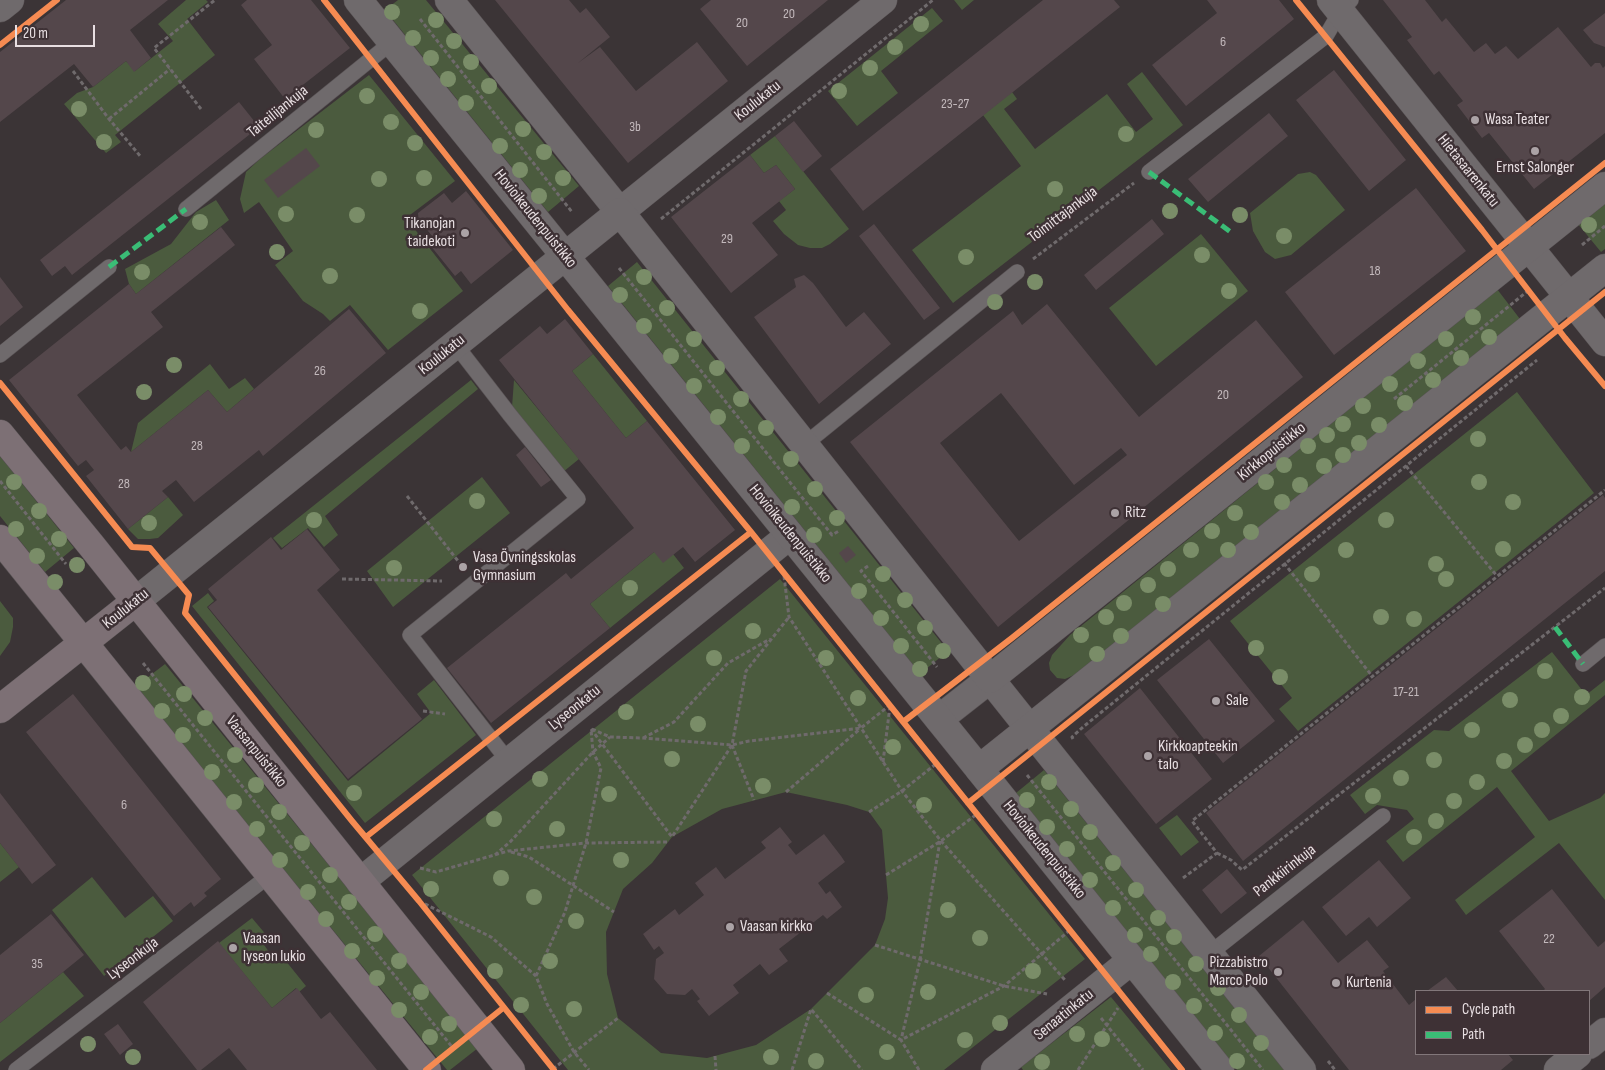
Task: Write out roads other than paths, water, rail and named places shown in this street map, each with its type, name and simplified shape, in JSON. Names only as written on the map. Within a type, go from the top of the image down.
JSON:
[{"type":"main road","points":[[0,8],[10,0]]},
{"type":"main road","name":"Hovioikeudenpuistikko","points":[[358,0],[1220,1070]]},
{"type":"main road","points":[[450,0],[1203,947],[1312,1062]]},
{"type":"main road","name":"Koulukatu","points":[[0,709],[883,0]]},
{"type":"main road","name":"Hietasaarenkatu","points":[[1340,4],[1518,255],[1569,297],[1605,342]]},
{"type":"main road","name":"Kirkkopuistikko","points":[[939,719],[1605,186]]},
{"type":"main road","points":[[985,777],[1029,729],[1605,268]]},
{"type":"main road","name":"Vaasanpuistikko","points":[[0,434],[511,1070]]},
{"type":"main road","name":"Lyseonkatu","points":[[360,882],[790,535]]},
{"type":"main road","points":[[0,539],[427,1070]]},
{"type":"main road","name":"Senaatinkatu","points":[[995,1070],[1117,988],[1140,970]]},
{"type":"main road","points":[[1590,1044],[1605,1032]]},
{"type":"lane","points":[[1149,172],[1326,36],[1340,4]]},
{"type":"lane","name":"Taiteilijankuja","points":[[186,209],[392,42]]},
{"type":"lane","points":[[0,355],[109,267]]},
{"type":"lane","points":[[804,445],[1017,272]]},
{"type":"lane","points":[[455,344],[578,499],[410,636],[509,762]]},
{"type":"lane","points":[[1583,664],[1605,646]]},
{"type":"lane","name":"Pankkiirinkuja","points":[[1203,947],[1383,816]]},
{"type":"lane","name":"Lyseonkuja","points":[[16,1070],[270,875]]},
{"type":"place","name":"Wasa Teater","points":[[1475,120]]},
{"type":"place","name":"Ernst Salonger","points":[[1535,151]]},
{"type":"place","name":"Tikanojan taidekoti","points":[[465,233]]},
{"type":"place","name":"Ritz","points":[[1115,513]]},
{"type":"place","name":"Vasa Övningsskolas Gymnasium","points":[[463,567]]},
{"type":"place","name":"Sale","points":[[1216,701]]},
{"type":"place","name":"Kirkkoapteekin talo","points":[[1148,756]]},
{"type":"place","name":"Vaasan kirkko","points":[[730,927]]},
{"type":"place","name":"Vaasan lyseon lukio","points":[[233,948]]},
{"type":"place","name":"Pizzabistro Marco Polo","points":[[1278,972]]},
{"type":"place","name":"Kurtenia","points":[[1336,983]]}]
